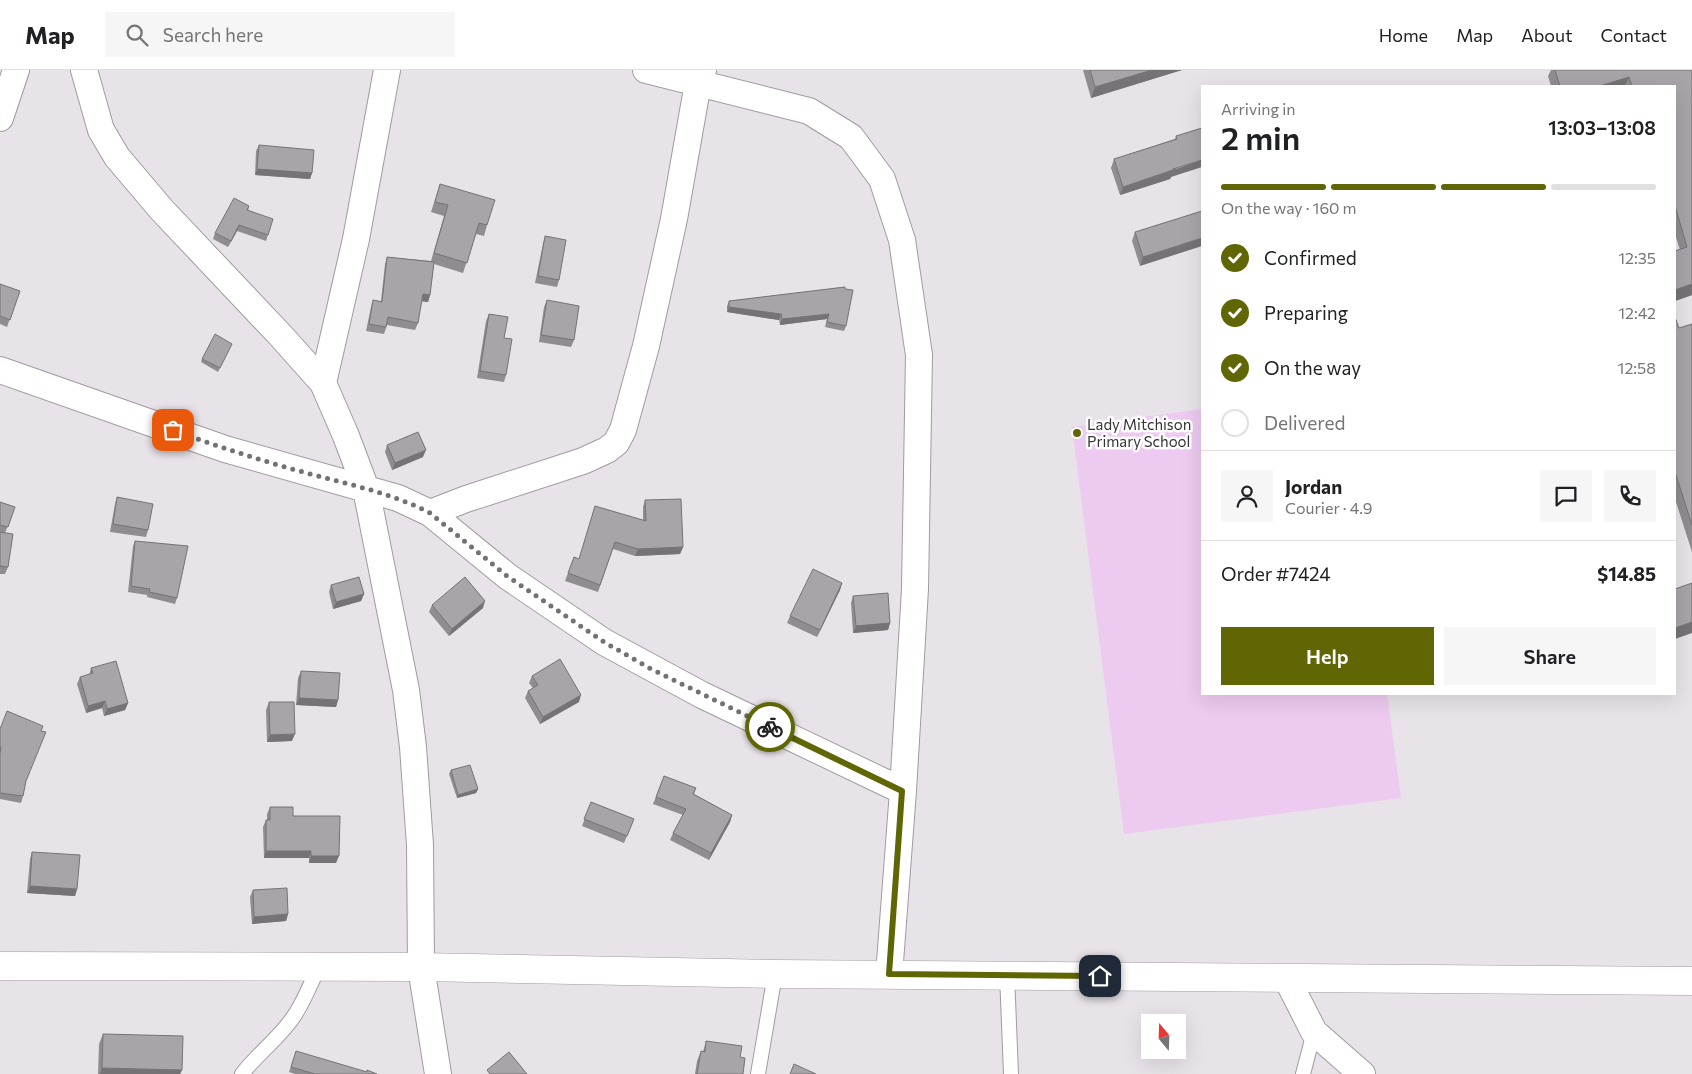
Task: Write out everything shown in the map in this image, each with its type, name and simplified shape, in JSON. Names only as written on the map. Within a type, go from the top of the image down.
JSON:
[{"type":"main road","points":[[0,966],[421,967],[776,974],[1007,974],[1287,979],[1692,981]]},
{"type":"street","points":[[0,118],[16,70]]},
{"type":"street","points":[[84,70],[101,130],[118,157],[161,209],[323,383],[366,489],[406,690],[413,747],[420,845],[421,967],[438,1074]]},
{"type":"street","points":[[323,383],[356,239],[387,70]]},
{"type":"street","points":[[646,70],[701,77],[809,111],[851,137],[882,179],[902,240],[919,355],[915,589],[889,974]]},
{"type":"street","points":[[430,513],[466,499],[583,461],[607,450],[616,442],[623,430],[646,346],[674,219],[701,77]]},
{"type":"street","points":[[0,370],[225,449],[398,498],[430,513],[507,576],[604,642],[702,695],[902,791]]},
{"type":"street","points":[[1287,979],[1314,1032],[1362,1074]]},
{"type":"lane","points":[[242,1074],[252,1061],[287,1026],[296,1013],[318,968]]},
{"type":"lane","points":[[758,1074],[776,974]]},
{"type":"lane","points":[[1007,974],[1011,1074]]},
{"type":"lane","points":[[1303,1074],[1314,1032]]},
{"type":"shaded area","points":[[1201,409],[1201,695],[1387,695],[1401,798],[1124,834],[1072,427]]},
{"type":"building","points":[[1090,70],[1152,70],[1095,87]]},
{"type":"building","points":[[1555,70],[1692,70],[1692,284],[1676,290],[1676,251],[1687,247],[1676,209],[1676,85],[1632,85],[1629,77],[1603,85],[1560,85]]},
{"type":"building","points":[[1201,128],[1201,160],[1123,187],[1114,159],[1177,139],[1176,136]]},
{"type":"building","points":[[259,145],[314,150],[312,173],[257,169]]},
{"type":"building","points":[[440,184],[495,200],[487,225],[479,223],[467,263],[434,253],[448,205],[435,202]]},
{"type":"building","points":[[234,198],[249,206],[247,210],[273,219],[268,235],[239,225],[231,241],[215,233]]},
{"type":"building","points":[[1201,211],[1201,238],[1143,257],[1135,232]]},
{"type":"building","points":[[545,236],[566,240],[559,280],[538,276]]},
{"type":"building","points":[[387,257],[434,262],[430,295],[423,294],[418,323],[388,317],[386,327],[369,324],[373,300],[382,302]]},
{"type":"building","points":[[0,284],[20,291],[10,320],[0,316]]},
{"type":"building","points":[[845,287],[845,289],[853,290],[846,326],[827,322],[829,314],[782,319],[781,314],[729,307],[729,301]]},
{"type":"building","points":[[547,300],[579,306],[574,340],[541,335]]},
{"type":"building","points":[[489,314],[508,317],[504,338],[512,339],[506,375],[480,371]]},
{"type":"building","points":[[1676,320],[1679,328],[1692,324],[1692,525],[1676,475]]},
{"type":"building","points":[[215,334],[232,344],[220,368],[202,359]]},
{"type":"building","points":[[418,432],[426,450],[395,463],[387,445]]},
{"type":"building","points":[[117,497],[153,504],[148,530],[113,524]]},
{"type":"building","points":[[681,499],[683,547],[638,549],[615,542],[600,585],[568,573],[574,557],[579,559],[595,506],[646,521],[645,500]]},
{"type":"building","points":[[0,502],[15,507],[8,527],[0,525]]},
{"type":"building","points":[[0,532],[13,534],[8,567],[0,566]]},
{"type":"building","points":[[135,541],[188,546],[177,598],[149,592],[150,589],[131,586]]},
{"type":"building","points":[[813,569],[842,583],[820,630],[790,616]]},
{"type":"building","points":[[359,577],[364,594],[336,602],[331,585]]},
{"type":"building","points":[[465,577],[485,601],[452,629],[432,605]]},
{"type":"building","points":[[1692,583],[1692,622],[1676,628],[1676,589]]},
{"type":"building","points":[[888,593],[890,623],[856,626],[853,596]]},
{"type":"building","points":[[560,659],[581,695],[543,717],[528,691],[538,685],[532,676]]},
{"type":"building","points":[[116,661],[128,703],[107,709],[105,701],[88,706],[80,677],[93,673],[91,668]]},
{"type":"building","points":[[301,671],[340,673],[338,700],[299,698]]},
{"type":"building","points":[[269,702],[294,702],[295,734],[270,735]]},
{"type":"building","points":[[7,711],[43,726],[41,731],[46,732],[26,781],[23,796],[0,793],[0,729]]},
{"type":"building","points":[[470,765],[478,789],[458,795],[451,770]]},
{"type":"building","points":[[664,776],[696,788],[693,794],[732,815],[711,853],[673,833],[686,809],[656,797]]},
{"type":"building","points":[[591,802],[634,819],[627,836],[584,819]]},
{"type":"building","points":[[270,807],[293,807],[293,816],[340,816],[339,856],[311,856],[311,851],[266,851],[266,820],[270,820]]},
{"type":"building","points":[[32,852],[80,855],[77,889],[30,886]]},
{"type":"building","points":[[287,888],[288,914],[254,917],[253,890]]},
{"type":"building","points":[[103,1034],[183,1036],[182,1070],[102,1068]]},
{"type":"building","points":[[706,1041],[742,1046],[740,1057],[745,1058],[743,1074],[697,1074],[701,1051],[705,1052]]},
{"type":"building","points":[[296,1051],[377,1074],[315,1074],[291,1067]]},
{"type":"building","points":[[509,1052],[527,1074],[490,1074],[487,1070]]},
{"type":"building","points":[[794,1064],[816,1074],[790,1074]]},
{"type":"way so far","points":[[173,430],[225,449],[398,498],[416,506],[430,513],[507,576],[604,642],[651,669],[770,727]]},
{"type":"place","name":"Lady Mitchison Primary School","points":[[1077,433]]},
{"type":"route","points":[[770,727],[902,791],[889,974],[1100,976]]}]
